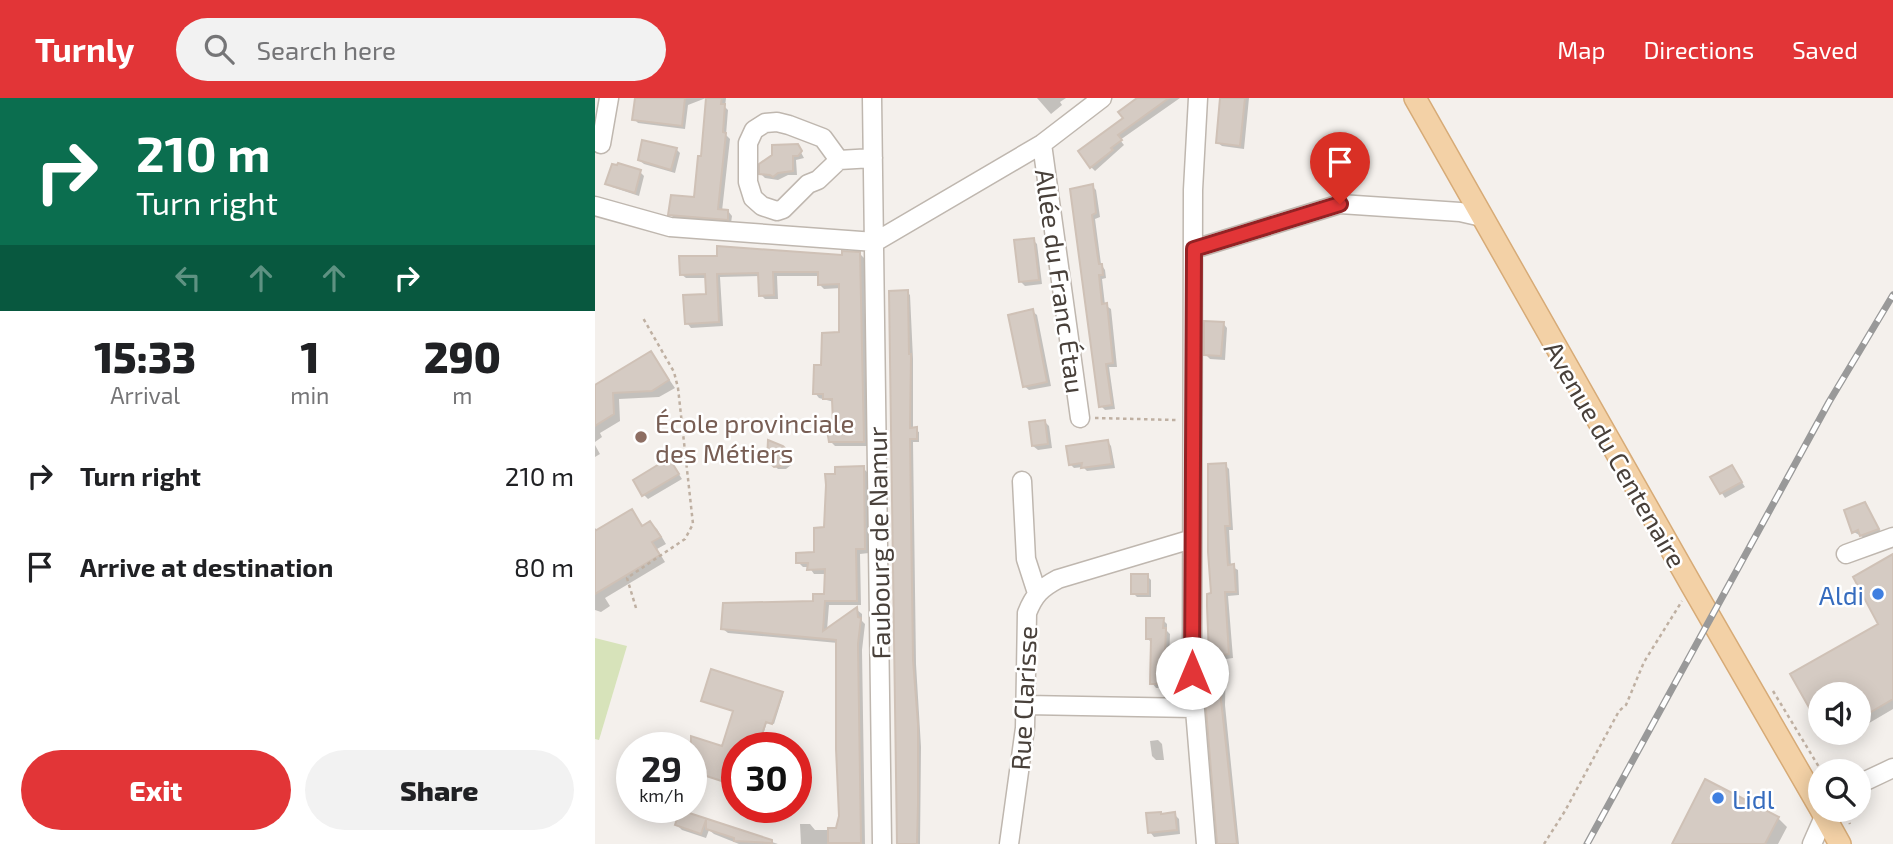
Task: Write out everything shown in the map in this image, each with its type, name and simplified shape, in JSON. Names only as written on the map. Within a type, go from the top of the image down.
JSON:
[{"type":"main road","name":"Avenue du Centenaire","points":[[1415,98],[1808,785]]},
{"type":"main road","name":"Avenue du Centenaire","points":[[1829,822],[1840,844]]},
{"type":"street","points":[[601,144],[609,98]]},
{"type":"street","name":"Faubourg de Namur","points":[[872,98],[882,844]]},
{"type":"street","points":[[595,206],[670,226],[875,242],[1042,144],[1103,98]]},
{"type":"street","points":[[1198,98],[1193,190],[1192,673],[1206,844]]},
{"type":"street","points":[[839,160],[823,138],[789,125],[765,123],[754,130],[748,143],[748,182],[753,198],[762,206],[777,211],[783,209],[808,184],[818,180],[839,160],[873,158]]},
{"type":"street","name":"Allée du Franc Étau","points":[[1042,144],[1080,418]]},
{"type":"street","points":[[1194,249],[1340,204],[1464,212],[1482,217]]},
{"type":"street","points":[[1022,481],[1026,559],[1037,593]]},
{"type":"street","points":[[1846,554],[1893,537]]},
{"type":"street","name":"Rue Clarisse","points":[[1009,844],[1021,774],[1026,705],[1027,613],[1033,597],[1044,586],[1058,579],[1192,539]]},
{"type":"street","points":[[1026,705],[1194,708]]},
{"type":"street","points":[[1871,778],[1893,768]]},
{"type":"street","points":[[1812,844],[1819,822]]},
{"type":"path","points":[[636,608],[627,578],[685,539],[693,524],[678,388],[674,372],[643,318]]},
{"type":"path","points":[[1080,418],[1194,421]]},
{"type":"path","points":[[1544,844],[1619,711],[1626,705],[1644,662],[1692,586]]},
{"type":"green space","points":[[595,638],[627,646],[599,740],[595,739]]},
{"type":"building","points":[[635,98],[685,98],[682,126],[632,120]]},
{"type":"building","points":[[706,98],[722,98],[721,104],[725,104],[723,132],[726,133],[718,209],[728,210],[728,220],[668,215],[671,195],[694,197]]},
{"type":"building","points":[[1137,98],[1169,98],[1118,135],[1122,140],[1090,168],[1078,151],[1123,118],[1118,112]]},
{"type":"building","points":[[1220,98],[1245,98],[1240,146],[1216,143]]},
{"type":"building","points":[[642,140],[677,148],[671,170],[638,160]]},
{"type":"building","points":[[798,144],[802,151],[798,156],[793,156],[793,171],[778,173],[773,177],[759,174],[759,164],[772,155],[772,145]]},
{"type":"building","points":[[618,163],[641,170],[635,193],[605,184],[612,164]]},
{"type":"building","points":[[1093,184],[1096,213],[1092,215],[1099,264],[1102,264],[1103,275],[1099,275],[1102,304],[1107,303],[1113,363],[1106,364],[1112,405],[1099,407],[1070,189]]},
{"type":"building","points":[[1034,238],[1039,280],[1019,282],[1014,240]]},
{"type":"building","points":[[717,246],[842,255],[842,251],[860,252],[864,442],[829,442],[826,424],[833,424],[832,399],[823,399],[823,394],[813,394],[814,365],[821,365],[822,333],[839,332],[839,284],[818,285],[818,272],[773,272],[774,295],[759,296],[758,273],[717,274],[719,322],[685,324],[683,295],[706,294],[705,274],[680,275],[679,256],[717,256]]},
{"type":"building","points":[[908,290],[910,428],[917,427],[917,439],[910,439],[918,804],[917,844],[897,844],[889,291]]},
{"type":"building","points":[[1033,309],[1047,382],[1023,387],[1008,315]]},
{"type":"building","points":[[1204,321],[1224,322],[1221,356],[1204,355]]},
{"type":"building","points":[[651,351],[669,380],[652,391],[613,393],[614,414],[595,426],[595,385]]},
{"type":"building","points":[[1045,420],[1048,444],[1032,446],[1029,422]]},
{"type":"building","points":[[768,440],[788,451],[787,461],[782,466],[774,467],[767,460]]},
{"type":"building","points":[[1108,440],[1112,464],[1081,468],[1082,463],[1069,465],[1066,446]]},
{"type":"building","points":[[669,458],[679,474],[642,496],[633,480]]},
{"type":"building","points":[[1226,463],[1230,526],[1225,526],[1228,565],[1234,564],[1236,592],[1225,592],[1229,654],[1222,655],[1221,700],[1237,844],[1217,844],[1203,673],[1203,657],[1209,656],[1207,594],[1211,593],[1208,464]]},
{"type":"building","points":[[1732,465],[1742,482],[1720,494],[1710,477]]},
{"type":"building","points":[[864,466],[865,549],[856,549],[857,601],[825,601],[823,631],[857,607],[858,617],[861,618],[858,644],[861,843],[828,843],[828,828],[836,828],[839,816],[836,640],[721,629],[723,603],[813,601],[813,594],[824,594],[825,569],[807,570],[808,563],[796,563],[796,553],[814,552],[814,528],[824,527],[825,474],[835,474],[835,467]]},
{"type":"building","points":[[1865,502],[1879,529],[1860,536],[1858,530],[1852,533],[1844,510]]},
{"type":"building","points":[[632,509],[642,526],[650,521],[661,537],[652,542],[660,555],[595,594],[595,531]]},
{"type":"building","points":[[1893,554],[1893,699],[1871,712],[1871,682],[1808,682],[1808,706],[1790,674],[1878,624],[1853,577]]},
{"type":"building","points":[[1131,574],[1148,574],[1148,594],[1131,594]]},
{"type":"building","points":[[1146,618],[1164,618],[1164,684],[1150,684],[1151,639],[1146,639]]},
{"type":"building","points":[[711,669],[783,692],[772,724],[766,722],[763,732],[726,732],[733,711],[701,701]]},
{"type":"building","points":[[707,741],[721,746],[721,781],[707,776]]},
{"type":"building","name":"Lidl","points":[[1705,779],[1779,817],[1765,844],[1672,844]]},
{"type":"building","points":[[1175,812],[1177,830],[1148,833],[1146,813]]},
{"type":"building","points":[[707,819],[772,840],[772,843],[734,841],[734,838],[706,829]]},
{"type":"building","points":[[676,823],[705,823],[701,834],[675,825]]},
{"type":"railway","points":[[1587,844],[1829,402],[1893,295]]},
{"type":"place","name":"École provinciale des Métiers","points":[[641,437]]},
{"type":"place","name":"Aldi","points":[[1878,594]]},
{"type":"place","name":"Lidl","points":[[1718,798]]},
{"type":"route","points":[[1192,673],[1194,249],[1340,204]]}]
